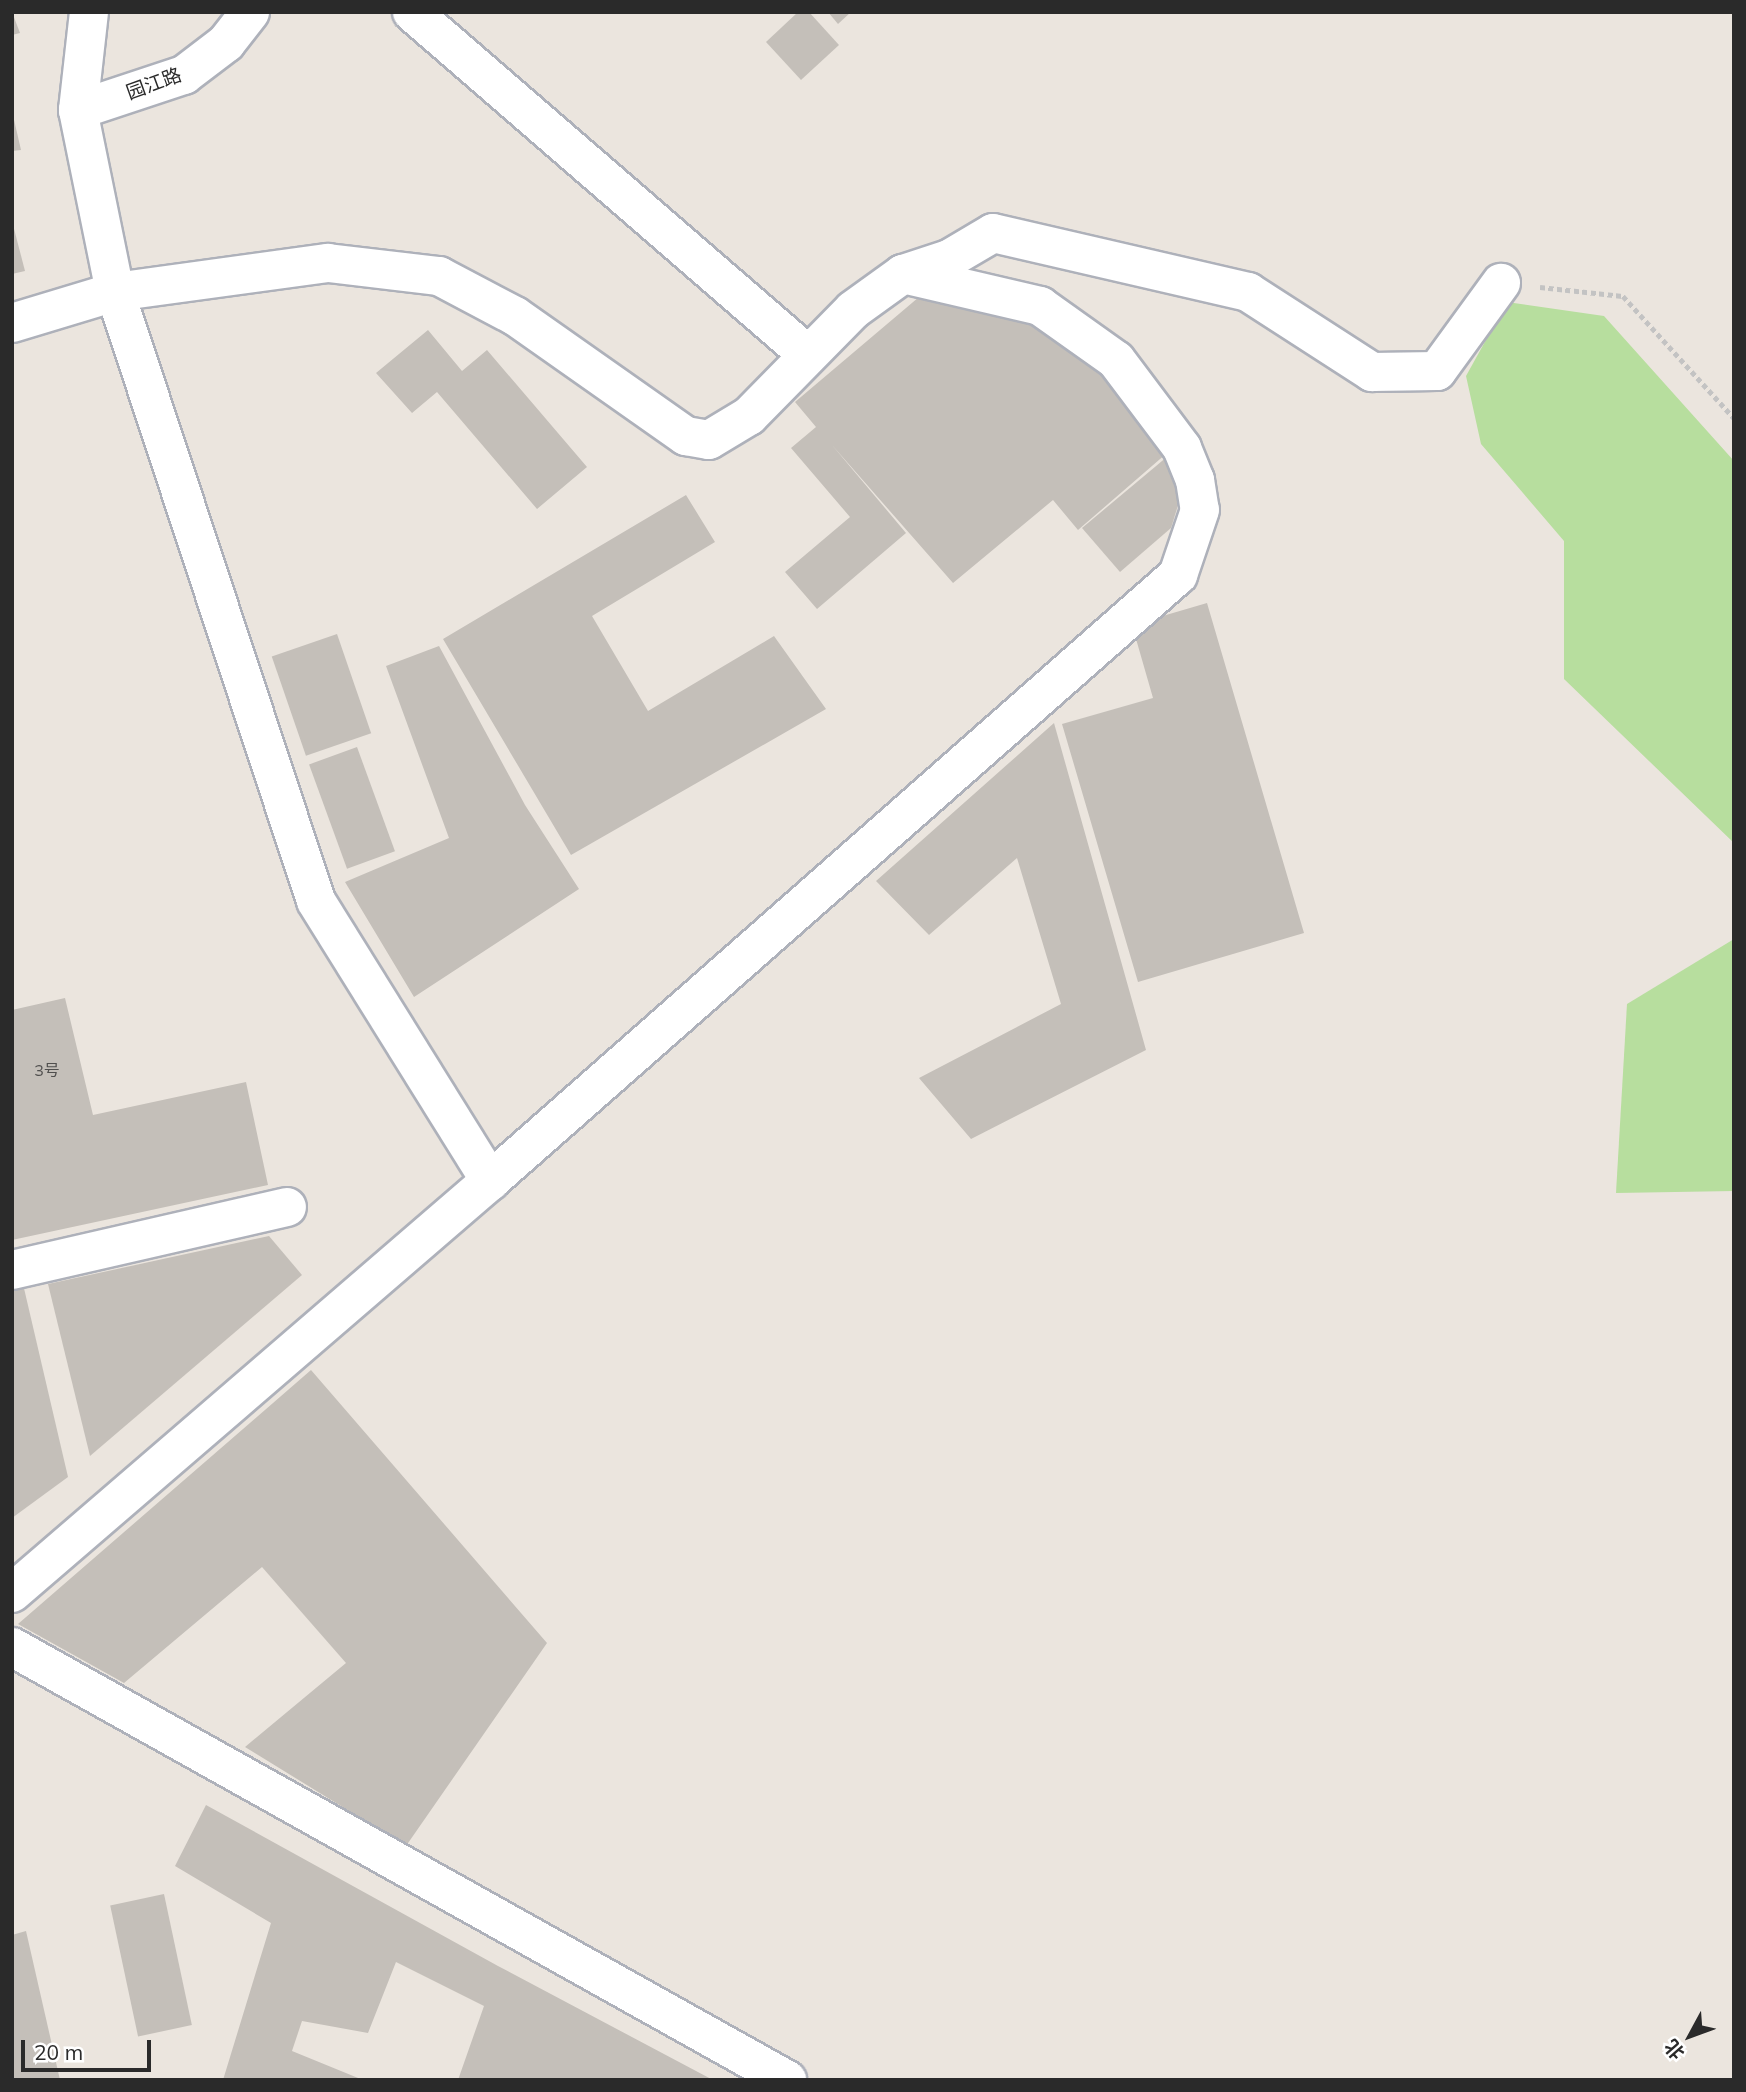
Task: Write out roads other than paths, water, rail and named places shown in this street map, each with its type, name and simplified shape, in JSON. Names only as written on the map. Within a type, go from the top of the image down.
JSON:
[{"type":"street","points":[[89,12],[78,110],[115,292],[316,901],[490,1181]]},
{"type":"street","name":"园江路","points":[[78,110],[184,75],[226,43],[250,12]]},
{"type":"street","points":[[412,12],[808,355]]},
{"type":"street","points":[[12,323],[115,292],[328,263],[439,276],[515,316],[686,436],[709,440],[749,416],[853,310],[903,274],[948,258],[993,233],[1248,292],[1372,372],[1437,371],[1501,283]]},
{"type":"street","points":[[12,1593],[490,1181],[1178,575],[1200,510],[1195,480],[1182,448],[1116,360],[1040,306],[903,274]]},
{"type":"street","points":[[12,1270],[287,1207]]},
{"type":"street","points":[[12,1647],[787,2080]]}]
